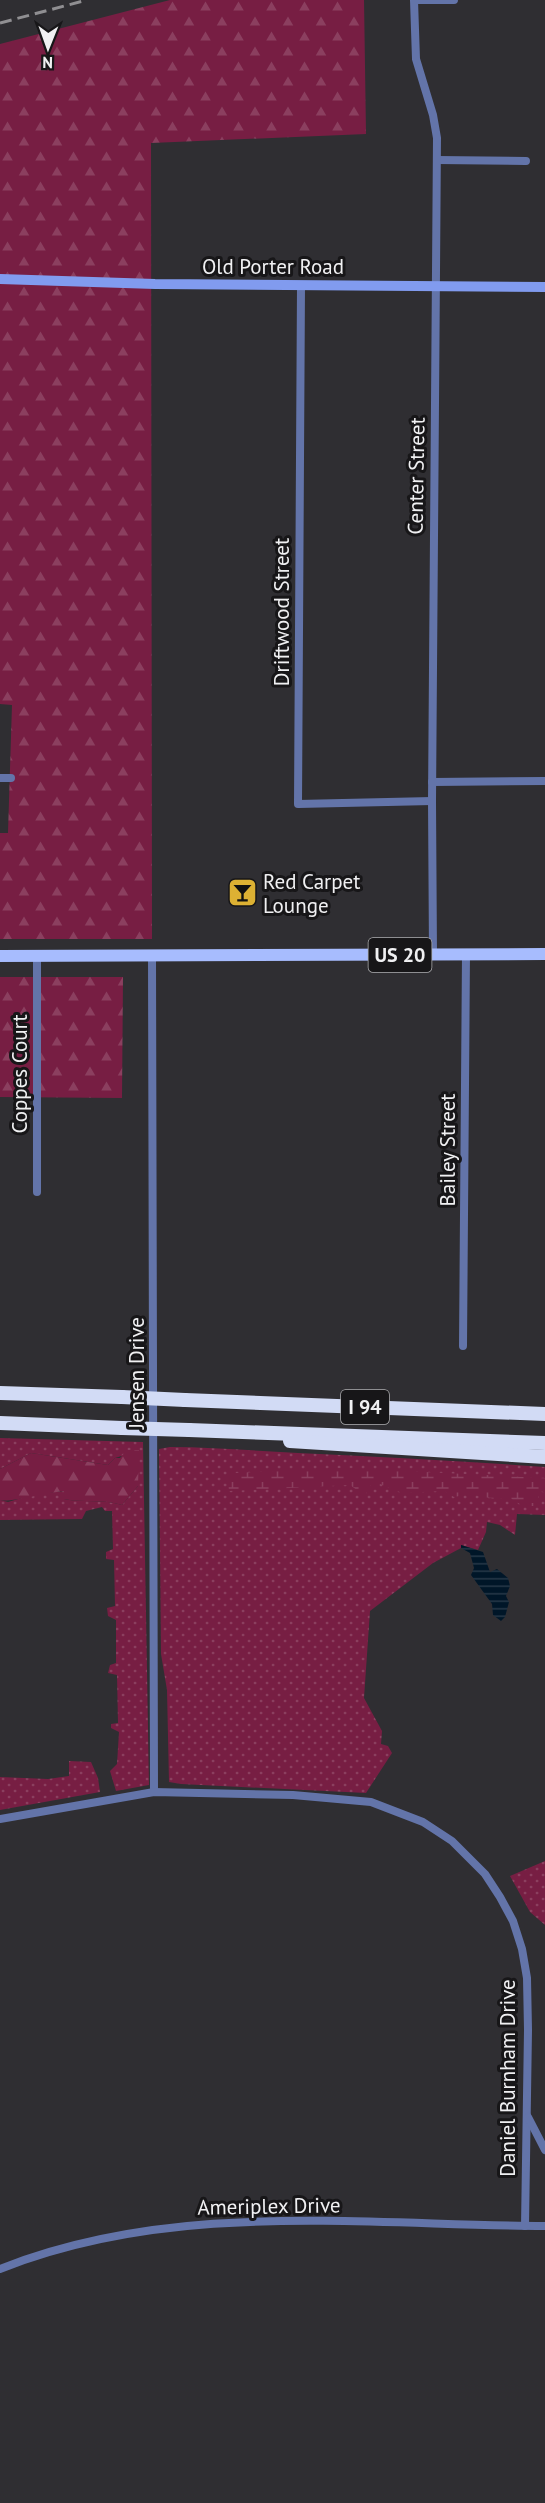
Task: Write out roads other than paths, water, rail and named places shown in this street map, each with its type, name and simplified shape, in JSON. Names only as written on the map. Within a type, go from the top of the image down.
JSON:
[{"type":"highway","name":"I 94","points":[[0,1393],[542,1414]]},
{"type":"highway","name":"I 94","points":[[0,1423],[545,1443]]},
{"type":"highway","points":[[213,1430],[307,1443],[442,1449],[545,1457]]},
{"type":"main road","name":"US 20","points":[[0,956],[545,954]]},
{"type":"street","points":[[414,0],[454,0]]},
{"type":"street","name":"Center Street","points":[[414,0],[416,59],[433,115],[437,160],[432,782],[434,955]]},
{"type":"street","points":[[437,160],[526,161]]},
{"type":"street","name":"Old Porter Road","points":[[0,279],[301,286],[545,286]]},
{"type":"street","name":"Driftwood Street","points":[[301,286],[298,804],[432,801]]},
{"type":"street","points":[[0,778],[11,778]]},
{"type":"street","points":[[432,782],[545,781]]},
{"type":"street","name":"Bailey Street","points":[[463,1346],[466,954]]},
{"type":"street","name":"Jensen Drive","points":[[152,955],[154,1792]]},
{"type":"street","name":"Coppes Court","points":[[37,1192],[38,956]]},
{"type":"street","name":"Daniel Burnham Drive","points":[[0,1819],[154,1792],[304,1795],[371,1802],[423,1822],[452,1841],[485,1874],[500,1897],[513,1921],[522,1949],[528,2005],[525,2226]]},
{"type":"street","points":[[527,2114],[545,2150]]},
{"type":"street","name":"Ameriplex Drive","points":[[0,2269],[37,2254],[161,2228],[246,2220],[545,2226]]},
{"type":"water","points":[[461,1545],[483,1552],[490,1572],[497,1569],[508,1578],[510,1586],[506,1596],[509,1602],[505,1617],[501,1621],[493,1615],[492,1604],[471,1575],[474,1568],[470,1553],[461,1548]]},
{"type":"railway","points":[[0,23],[87,0]]},
{"type":"place","name":"Red Carpet Lounge","points":[[242,893]]}]
